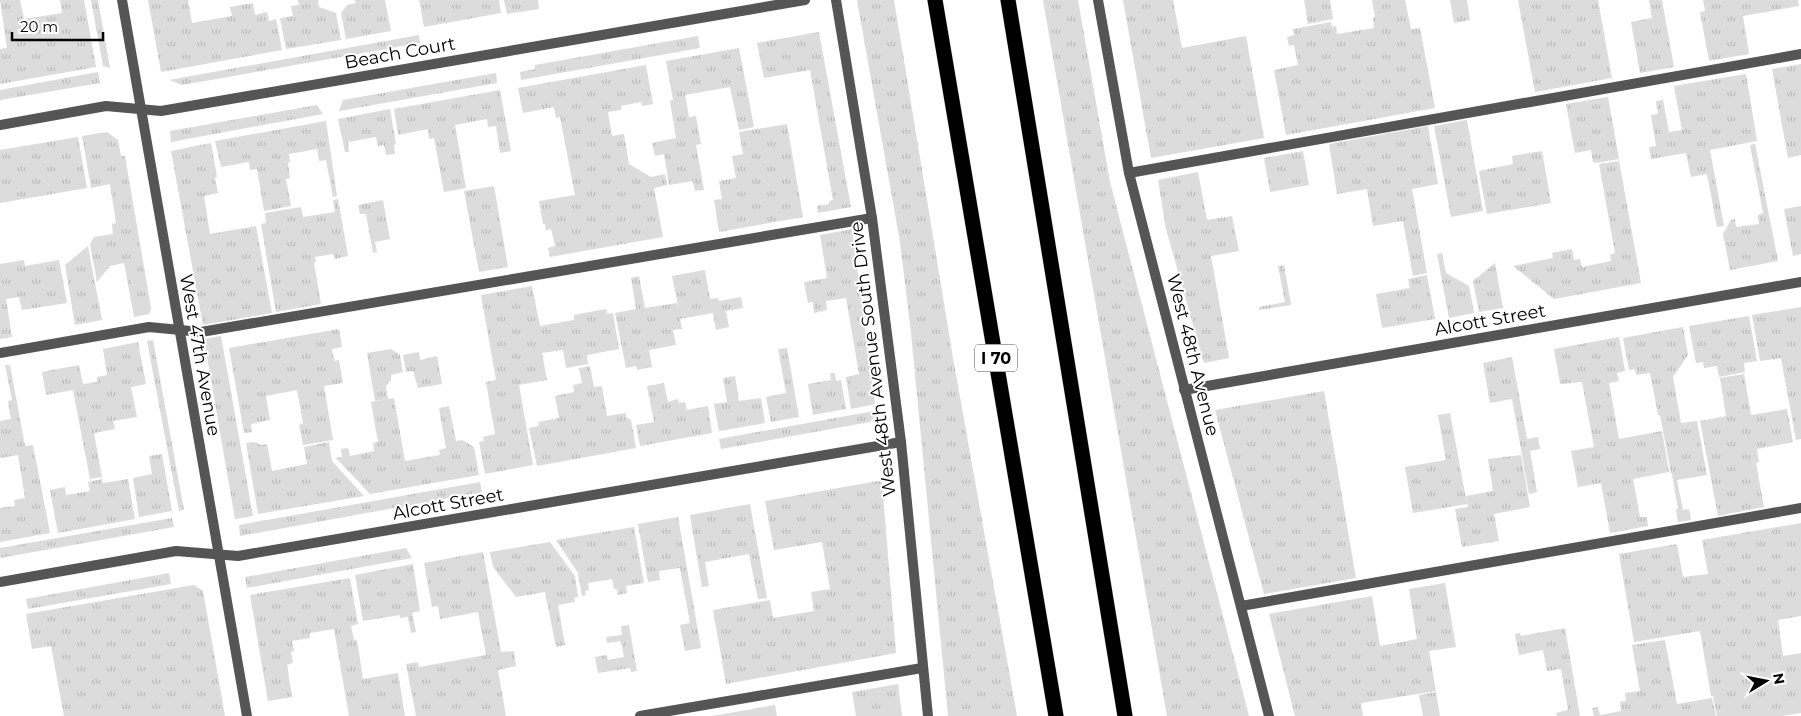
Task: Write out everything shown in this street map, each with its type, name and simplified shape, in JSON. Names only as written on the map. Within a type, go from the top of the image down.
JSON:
[{"type":"highway","name":"I 70","points":[[935,0],[1056,716]]},
{"type":"highway","points":[[1008,0],[1125,716]]},
{"type":"street","name":"West 47th Avenue","points":[[122,0],[247,716]]},
{"type":"street","name":"Beach Court","points":[[0,125],[106,106],[161,111],[805,0]]},
{"type":"street","name":"West 48th Avenue South Drive","points":[[836,0],[872,218],[900,442],[928,716]]},
{"type":"street","name":"West 48th Avenue","points":[[1098,0],[1129,173],[1270,716]]},
{"type":"street","points":[[1129,173],[1801,54]]},
{"type":"street","points":[[0,354],[149,327],[201,332],[872,218]]},
{"type":"street","name":"Alcott Street","points":[[1184,390],[1801,282]]},
{"type":"street","name":"Alcott Street","points":[[0,582],[176,551],[238,556],[900,442]]},
{"type":"street","points":[[1241,606],[1801,508]]},
{"type":"street","points":[[640,716],[922,668]]},
{"type":"green space","points":[[0,0],[20,0],[24,19],[62,13],[60,0],[84,0],[96,67],[0,84],[0,49],[7,48]]},
{"type":"green space","points":[[91,0],[98,0],[110,68],[103,66]]},
{"type":"green space","points":[[148,0],[188,0],[192,23],[232,16],[230,7],[253,3],[255,15],[267,12],[269,21],[276,19],[282,50],[161,72]]},
{"type":"green space","points":[[298,0],[318,0],[319,7],[336,13],[341,40],[286,49],[280,18],[293,16],[291,6],[299,5]]},
{"type":"green space","points":[[355,0],[385,0],[391,31],[346,39],[341,13],[347,5],[356,3]]},
{"type":"green space","points":[[419,0],[499,0],[501,13],[424,27]]},
{"type":"green space","points":[[504,0],[538,0],[539,9],[507,14]]},
{"type":"green space","points":[[857,0],[894,0],[953,358],[1017,716],[948,716],[911,333],[900,242]]},
{"type":"green space","points":[[1043,0],[1078,0],[1110,182],[1249,716],[1167,716]]},
{"type":"green space","points":[[1123,0],[1173,0],[1182,48],[1246,36],[1264,138],[1151,158]]},
{"type":"green space","points":[[1304,0],[1330,0],[1333,19],[1308,24]]},
{"type":"green space","points":[[1372,0],[1405,0],[1411,29],[1420,28],[1435,108],[1286,135],[1274,70],[1298,65],[1294,45],[1289,46],[1287,37],[1294,35],[1293,29],[1331,22],[1332,27],[1336,26],[1337,34],[1374,28],[1373,18],[1375,17]]},
{"type":"green space","points":[[1450,0],[1467,0],[1470,20],[1454,23]]},
{"type":"green space","points":[[1518,0],[1598,0],[1612,78],[1535,92]]},
{"type":"green space","points":[[1649,0],[1662,0],[1674,67],[1640,73],[1631,22],[1652,18]]},
{"type":"green space","points":[[1703,0],[1798,0],[1799,6],[1743,16],[1749,54],[1709,61],[1700,12],[1705,11]]},
{"type":"green space","points":[[819,32],[851,207],[818,213],[817,206],[829,204],[829,201],[833,200],[810,70],[764,78],[757,43]]},
{"type":"green space","points":[[419,35],[420,43],[182,85],[169,80]]},
{"type":"green space","points":[[698,36],[700,48],[521,80],[520,72],[535,69],[535,65]]},
{"type":"green space","points":[[739,48],[754,127],[739,130],[730,87],[685,95],[689,117],[696,116],[701,144],[696,145],[704,190],[695,191],[693,181],[669,185],[664,154],[655,156],[652,143],[676,138],[670,101],[673,100],[666,61]]},
{"type":"green space","points":[[1801,64],[1801,155],[1788,158],[1772,69]]},
{"type":"green space","points":[[646,65],[653,104],[642,106],[641,102],[621,106],[621,110],[608,112],[612,136],[624,134],[629,164],[651,177],[665,174],[667,185],[654,188],[663,237],[550,257],[548,248],[555,246],[551,229],[546,230],[545,224],[543,224],[539,201],[575,195],[560,117],[556,118],[554,107],[523,113],[518,88]]},
{"type":"green space","points":[[98,72],[100,83],[0,100],[0,90]]},
{"type":"green space","points":[[496,73],[497,83],[339,111],[343,100]]},
{"type":"green space","points":[[1746,74],[1757,141],[1710,150],[1724,226],[1717,227],[1707,174],[1691,177],[1686,153],[1651,159],[1649,147],[1656,146],[1651,115],[1658,114],[1656,101],[1663,100],[1669,132],[1682,130],[1674,86]]},
{"type":"green space","points":[[500,90],[511,151],[500,153],[496,126],[488,127],[487,119],[455,125],[466,188],[444,192],[434,138],[429,139],[428,129],[398,135],[394,109]]},
{"type":"green space","points":[[1608,97],[1619,159],[1596,163],[1593,162],[1591,150],[1575,153],[1566,104]]},
{"type":"green space","points":[[317,105],[323,114],[171,142],[170,131]]},
{"type":"green space","points":[[390,109],[396,144],[394,145],[395,154],[386,155],[384,145],[378,146],[376,137],[348,142],[349,152],[345,152],[338,119]]},
{"type":"green space","points":[[1467,120],[1483,211],[1451,217],[1434,126]]},
{"type":"green space","points":[[326,121],[337,196],[333,197],[326,160],[319,161],[317,149],[289,154],[290,178],[286,179],[291,206],[264,211],[257,169],[250,170],[249,162],[221,167],[215,141]]},
{"type":"green space","points":[[787,124],[803,217],[719,232],[714,200],[722,199],[719,181],[736,178],[732,156],[743,154],[739,132]]},
{"type":"green space","points":[[1428,126],[1438,184],[1412,189],[1427,273],[1413,276],[1403,221],[1373,226],[1367,189],[1337,194],[1329,144]]},
{"type":"green space","points":[[107,132],[118,140],[121,156],[125,156],[151,308],[149,314],[134,317],[124,263],[110,266],[97,282],[90,244],[94,237],[113,234],[112,224],[116,223],[110,184],[91,188],[82,136]]},
{"type":"green space","points":[[78,137],[87,188],[0,203],[0,150]]},
{"type":"green space","points":[[211,143],[218,193],[204,196],[210,234],[256,226],[272,313],[203,325],[171,151]]},
{"type":"green space","points":[[1755,144],[1778,261],[1730,270],[1723,234],[1731,220],[1735,219],[1736,227],[1759,224],[1758,215],[1763,213],[1750,145]]},
{"type":"green space","points":[[1303,151],[1309,185],[1270,192],[1264,158]]},
{"type":"green space","points":[[1542,151],[1551,203],[1487,214],[1479,171],[1513,164],[1512,156]]},
{"type":"green space","points":[[1619,161],[1641,283],[1554,299],[1513,266],[1553,258],[1552,253],[1572,249],[1574,260],[1580,259],[1582,267],[1611,261],[1610,255],[1615,253],[1599,164]]},
{"type":"green space","points":[[1198,172],[1207,220],[1232,216],[1239,251],[1211,256],[1229,358],[1204,363],[1166,229],[1158,180]]},
{"type":"green space","points":[[494,186],[508,267],[479,272],[464,191]]},
{"type":"green space","points":[[338,199],[348,256],[335,259],[333,254],[315,257],[316,262],[314,263],[321,304],[276,312],[261,224],[266,223],[265,213],[301,207],[303,217],[335,212],[333,200]]},
{"type":"green space","points":[[383,200],[390,239],[375,242],[377,252],[373,253],[366,214],[360,214],[358,205]]},
{"type":"green space","points":[[1801,206],[1801,254],[1793,256],[1784,209]]},
{"type":"green space","points":[[852,229],[875,404],[851,409],[846,377],[859,374],[846,298],[826,301],[827,310],[814,313],[813,302],[808,303],[804,282],[827,278],[820,235]]},
{"type":"green space","points":[[88,246],[102,320],[75,325],[65,265]]},
{"type":"green space","points":[[1442,253],[1446,273],[1469,286],[1474,313],[1449,318],[1437,254]]},
{"type":"green space","points":[[24,260],[25,266],[59,260],[67,303],[22,310],[19,297],[6,299],[12,337],[0,339],[0,264]]},
{"type":"green space","points":[[1495,263],[1503,308],[1479,312],[1473,281]]},
{"type":"green space","points":[[1284,265],[1291,305],[1259,310],[1259,307],[1285,302],[1278,266]]},
{"type":"green space","points":[[705,270],[710,299],[718,298],[719,301],[741,297],[743,308],[726,311],[729,327],[716,330],[713,313],[680,319],[682,329],[673,330],[676,345],[649,350],[652,367],[637,370],[636,366],[626,368],[615,313],[636,309],[631,278],[639,276],[645,308],[677,303],[679,311],[672,276]]},
{"type":"green space","points":[[1427,275],[1435,319],[1382,328],[1376,294],[1410,288],[1408,279]]},
{"type":"green space","points":[[532,286],[540,326],[574,320],[574,315],[606,309],[607,314],[613,313],[619,349],[587,355],[588,364],[566,368],[563,350],[542,353],[547,380],[519,385],[533,465],[485,474],[479,442],[484,441],[483,437],[495,434],[486,382],[496,380],[481,295]]},
{"type":"green space","points":[[1801,307],[1801,439],[1796,440],[1781,358],[1760,361],[1752,315]]},
{"type":"green space","points":[[1749,316],[1757,361],[1744,363],[1745,372],[1719,377],[1717,366],[1704,368],[1703,362],[1696,363],[1689,326]]},
{"type":"green space","points":[[1683,327],[1688,355],[1673,377],[1681,423],[1697,421],[1707,475],[1677,480],[1683,510],[1689,509],[1691,520],[1678,522],[1676,509],[1678,509],[1672,474],[1650,373],[1636,375],[1635,369],[1629,370],[1623,338]]},
{"type":"green space","points":[[339,329],[342,347],[332,349],[334,361],[339,360],[343,383],[324,386],[333,440],[303,445],[299,425],[303,423],[297,390],[266,396],[270,420],[251,424],[252,432],[244,433],[229,348]]},
{"type":"green space","points":[[221,336],[253,516],[235,519],[204,339]]},
{"type":"green space","points":[[1619,337],[1625,371],[1617,373],[1619,381],[1609,383],[1619,439],[1662,431],[1669,472],[1633,479],[1640,517],[1647,517],[1648,526],[1610,533],[1601,483],[1578,487],[1571,451],[1594,447],[1582,382],[1560,384],[1554,349]]},
{"type":"green space","points":[[153,340],[184,510],[179,511],[147,341]]},
{"type":"green space","points":[[138,342],[146,384],[131,387],[137,417],[113,421],[115,429],[94,433],[102,477],[90,479],[73,390],[46,395],[42,372],[79,365],[83,384],[97,382],[97,377],[107,375],[103,349]]},
{"type":"green space","points":[[787,348],[799,417],[771,422],[766,397],[786,393],[778,349]]},
{"type":"green space","points":[[391,349],[400,355],[403,372],[391,375],[391,380],[386,386],[388,399],[375,401],[367,353]]},
{"type":"green space","points":[[419,352],[420,360],[437,356],[442,384],[418,388],[413,371],[406,372],[403,355]]},
{"type":"green space","points":[[1512,357],[1527,439],[1538,437],[1540,449],[1530,451],[1537,492],[1529,494],[1512,399],[1490,403],[1483,363]]},
{"type":"green space","points":[[5,365],[10,365],[25,446],[33,445],[50,533],[0,542],[0,508],[15,506],[14,500],[25,498],[18,455],[0,458],[0,421],[11,419],[8,401],[12,400]]},
{"type":"green space","points":[[590,366],[594,387],[602,386],[607,416],[626,413],[626,417],[631,420],[636,448],[537,466],[529,428],[539,426],[538,422],[559,418],[555,396],[574,392],[573,385],[582,383],[579,368]]},
{"type":"green space","points":[[830,373],[835,373],[836,381],[841,380],[846,409],[813,415],[808,384],[831,380]]},
{"type":"green space","points":[[1744,374],[1751,415],[1787,409],[1793,442],[1757,449],[1759,462],[1756,463],[1764,507],[1718,516],[1700,421],[1726,416],[1720,378]]},
{"type":"green space","points":[[735,376],[739,401],[761,398],[765,423],[719,431],[714,404],[727,402],[723,378]]},
{"type":"green space","points":[[664,383],[668,402],[678,399],[679,403],[685,402],[687,410],[708,406],[712,433],[640,446],[636,425],[654,422],[647,386]]},
{"type":"green space","points":[[1324,391],[1356,578],[1264,594],[1215,410]]},
{"type":"green space","points":[[394,398],[405,461],[440,455],[439,450],[446,448],[439,408],[449,406],[456,441],[462,440],[474,447],[479,475],[370,494],[336,458],[342,457],[341,449],[348,448],[350,456],[374,451],[373,443],[378,442],[371,402]]},
{"type":"green space","points":[[874,411],[875,416],[870,422],[721,449],[719,439]]},
{"type":"green space","points":[[1450,413],[1467,504],[1413,513],[1405,467],[1446,460],[1438,415]]},
{"type":"green space","points":[[254,442],[261,445],[267,444],[272,471],[307,464],[304,447],[329,442],[332,461],[364,496],[258,514],[246,443]]},
{"type":"green space","points":[[162,454],[172,511],[139,517],[133,478],[152,474],[149,456]]},
{"type":"green space","points":[[1521,455],[1530,507],[1494,514],[1499,541],[1462,547],[1455,509],[1468,507],[1466,496],[1493,491],[1488,459]]},
{"type":"green space","points":[[102,479],[103,483],[128,479],[135,519],[58,533],[50,490],[65,487],[66,495],[90,491],[88,482]]},
{"type":"green space","points":[[878,481],[882,482],[896,653],[726,684],[713,610],[770,600],[773,618],[814,611],[811,592],[830,589],[822,542],[774,550],[765,501]]},
{"type":"green space","points":[[480,482],[482,492],[240,536],[239,525]]},
{"type":"green space","points":[[750,504],[767,598],[758,599],[749,554],[705,562],[709,586],[702,587],[690,515]]},
{"type":"green space","points":[[678,517],[701,648],[685,651],[680,625],[690,623],[680,568],[659,571],[660,580],[648,582],[638,524]]},
{"type":"green space","points":[[172,518],[174,527],[0,558],[0,548]]},
{"type":"green space","points":[[1801,523],[1801,616],[1778,620],[1783,656],[1801,653],[1801,713],[1781,716],[1717,716],[1713,696],[1711,696],[1700,631],[1634,642],[1619,554],[1677,544],[1683,577],[1708,574],[1702,540]]},
{"type":"green space","points":[[634,527],[644,583],[626,586],[627,593],[618,595],[617,589],[614,589],[612,579],[588,583],[589,590],[585,591],[586,595],[582,596],[578,573],[556,540]]},
{"type":"green space","points":[[550,542],[575,576],[578,597],[574,598],[575,602],[558,605],[565,645],[556,647],[545,592],[516,597],[493,567],[490,552]]},
{"type":"green space","points":[[406,548],[412,558],[247,588],[245,577]]},
{"type":"green space","points":[[483,552],[501,652],[514,651],[516,666],[498,670],[506,716],[416,716],[406,664],[418,662],[419,667],[486,655],[478,612],[440,619],[438,606],[432,607],[424,563]]},
{"type":"green space","points":[[413,564],[420,611],[412,613],[416,632],[411,633],[408,617],[400,618],[400,615],[363,621],[355,575]]},
{"type":"green space","points":[[169,573],[171,584],[28,609],[26,599]]},
{"type":"green space","points":[[350,578],[358,624],[351,626],[354,640],[357,640],[363,679],[398,673],[405,716],[349,716],[334,629],[310,633],[310,638],[292,641],[294,651],[291,652],[293,663],[287,665],[292,697],[268,701],[250,595]]},
{"type":"green space","points":[[1445,583],[1456,647],[1429,651],[1436,691],[1361,703],[1363,716],[1295,716],[1269,614],[1372,596],[1380,646],[1417,639],[1409,589]]},
{"type":"green space","points":[[194,585],[203,591],[225,716],[64,716],[51,646],[32,649],[26,614]]},
{"type":"green space","points":[[629,625],[637,671],[631,672],[630,668],[598,673],[595,657],[606,655],[608,660],[624,657],[621,641],[607,643],[606,637],[622,635],[621,626]]},
{"type":"green space","points":[[1565,628],[1580,716],[1557,716],[1556,713],[1568,710],[1561,669],[1547,671],[1543,650],[1519,655],[1515,634],[1520,633],[1521,636]]},
{"type":"green space","points":[[1665,640],[1677,704],[1712,698],[1716,716],[1594,716],[1592,708],[1598,707],[1600,715],[1621,711],[1620,702],[1626,701],[1625,693],[1640,691],[1632,645]]},
{"type":"green space","points":[[898,684],[902,716],[856,716],[852,692]]},
{"type":"green space","points":[[1436,692],[1440,716],[1423,716],[1419,695]]},
{"type":"green space","points":[[775,705],[777,716],[712,716]]}]
